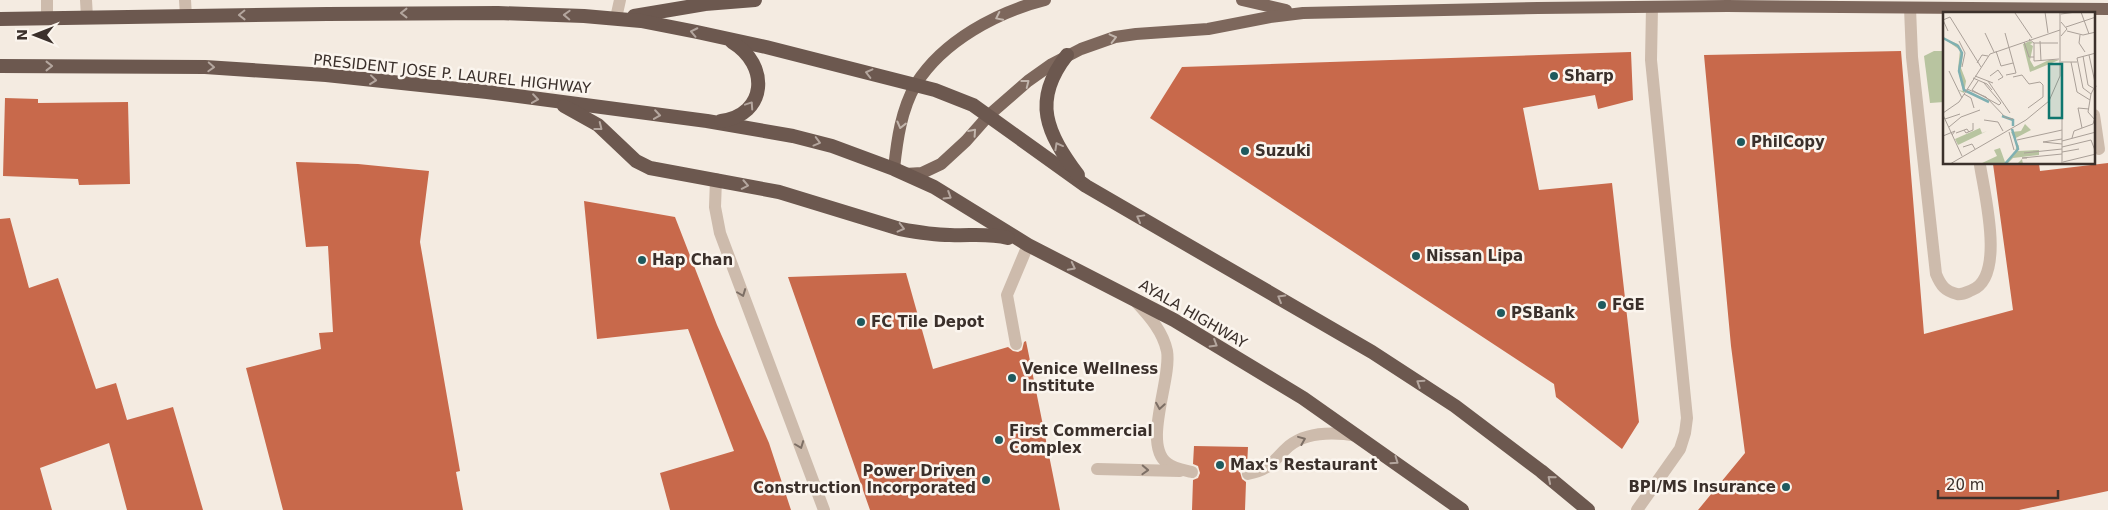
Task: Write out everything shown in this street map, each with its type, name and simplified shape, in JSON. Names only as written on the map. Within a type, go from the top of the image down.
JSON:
[{"type":"highway","points":[[616,18],[705,4],[755,0]]},
{"type":"highway","points":[[0,19],[498,13],[616,18],[717,37],[916,84],[953,96],[989,115],[1086,186],[1372,352],[1455,406],[1541,471],[1588,510]]},
{"type":"highway","points":[[707,122],[729,120],[742,114],[752,103],[759,82],[758,71],[748,54],[731,42],[717,37]]},
{"type":"highway","points":[[1067,55],[1051,80],[1046,112],[1058,148],[1086,186]]},
{"type":"highway","name":"PRESIDENT JOSE P. LAUREL HIGHWAY","points":[[0,66],[205,67],[487,92],[707,122],[793,136],[832,146],[899,172]]},
{"type":"highway","points":[[557,102],[598,125],[636,161],[650,168],[716,179],[798,198],[900,229],[936,234],[998,235],[1028,245]]},
{"type":"highway","name":"AYALA HIGHWAY","points":[[899,172],[934,187],[1028,245],[1174,320],[1303,398],[1462,510]]},
{"type":"main road","points":[[1045,0],[1010,12],[978,27],[944,53],[916,84],[900,127],[899,172],[922,174],[941,164],[966,141],[989,115],[1028,80],[1067,55],[1095,43],[1115,37],[1136,34],[1208,29],[1255,19],[1303,13],[1538,4],[1687,4],[1910,8],[1936,4],[2087,11],[2108,9]]},
{"type":"main road","points":[[1242,0],[1272,8],[1303,13]]},
{"type":"lane","points":[[47,0],[47,18]]},
{"type":"lane","points":[[86,0],[87,17]]},
{"type":"lane","points":[[185,0],[186,16]]},
{"type":"lane","points":[[616,18],[620,0]]},
{"type":"lane","points":[[1637,510],[1680,449],[1686,433],[1688,418],[1651,60],[1650,5]]},
{"type":"lane","points":[[1910,8],[1912,57],[1936,274],[1940,285],[1949,292],[1961,294],[1976,289],[1986,276],[1991,259],[1991,240],[1980,165]]},
{"type":"lane","points":[[2096,129],[2099,149]]},
{"type":"lane","points":[[716,179],[715,207],[720,233],[824,510]]},
{"type":"lane","points":[[1016,344],[1007,295],[1028,245]]},
{"type":"lane","points":[[1097,469],[1192,472],[1173,467],[1165,462],[1160,454],[1157,429],[1167,372],[1167,353],[1165,344],[1156,326],[1134,299]]},
{"type":"lane","points":[[1248,474],[1266,468],[1291,445],[1306,438],[1334,433],[1359,436]]},
{"type":"green space","points":[[1934,51],[1943,51],[1943,102],[1930,103],[1924,56]]},
{"type":"building","points":[[1901,51],[1924,334],[2013,310],[1993,165],[2039,165],[2040,171],[2108,163],[2108,491],[2019,510],[1698,510],[1745,453],[1731,346],[1704,55]]},
{"type":"building","points":[[1631,52],[1633,100],[1598,109],[1595,95],[1523,108],[1539,190],[1612,183],[1639,422],[1622,449],[1556,397],[1554,384],[1150,118],[1182,67]]},
{"type":"building","points":[[5,98],[38,99],[38,103],[128,102],[130,184],[79,185],[78,179],[3,176]]},
{"type":"building","points":[[296,162],[358,164],[429,171],[420,242],[460,471],[456,472],[463,510],[283,510],[246,368],[321,349],[319,333],[333,332],[328,246],[306,247]]},
{"type":"building","points":[[584,201],[675,217],[717,325],[769,443],[791,510],[670,510],[660,473],[734,451],[688,329],[597,339]]},
{"type":"building","points":[[10,218],[29,288],[58,278],[96,389],[116,383],[127,420],[173,407],[203,510],[127,510],[109,443],[40,468],[52,510],[0,510],[0,219]]},
{"type":"building","points":[[906,273],[933,369],[1008,347],[1018,352],[1022,350],[1026,341],[1060,510],[870,510],[788,277]]},
{"type":"building","points":[[1194,446],[1248,447],[1247,466],[1240,472],[1242,479],[1246,482],[1245,510],[1192,510],[1193,480],[1198,478],[1200,473],[1198,466],[1193,464]]},
{"type":"place","name":"Sharp","points":[[1554,76]]},
{"type":"place","name":"PhilCopy","points":[[1741,142]]},
{"type":"place","name":"Suzuki","points":[[1245,151]]},
{"type":"place","name":"Nissan Lipa","points":[[1416,256]]},
{"type":"place","name":"Hap Chan","points":[[642,260]]},
{"type":"place","name":"FGE","points":[[1602,305]]},
{"type":"place","name":"PSBank","points":[[1501,313]]},
{"type":"place","name":"FC Tile Depot","points":[[861,322]]},
{"type":"place","name":"Venice Wellness Institute","points":[[1012,378]]},
{"type":"place","name":"First Commercial Complex","points":[[999,440]]},
{"type":"place","name":"Max's Restaurant","points":[[1220,465]]},
{"type":"place","name":"Power Driven Construction Incorporated","points":[[986,480]]},
{"type":"place","name":"BPI/MS Insurance","points":[[1786,487]]}]
